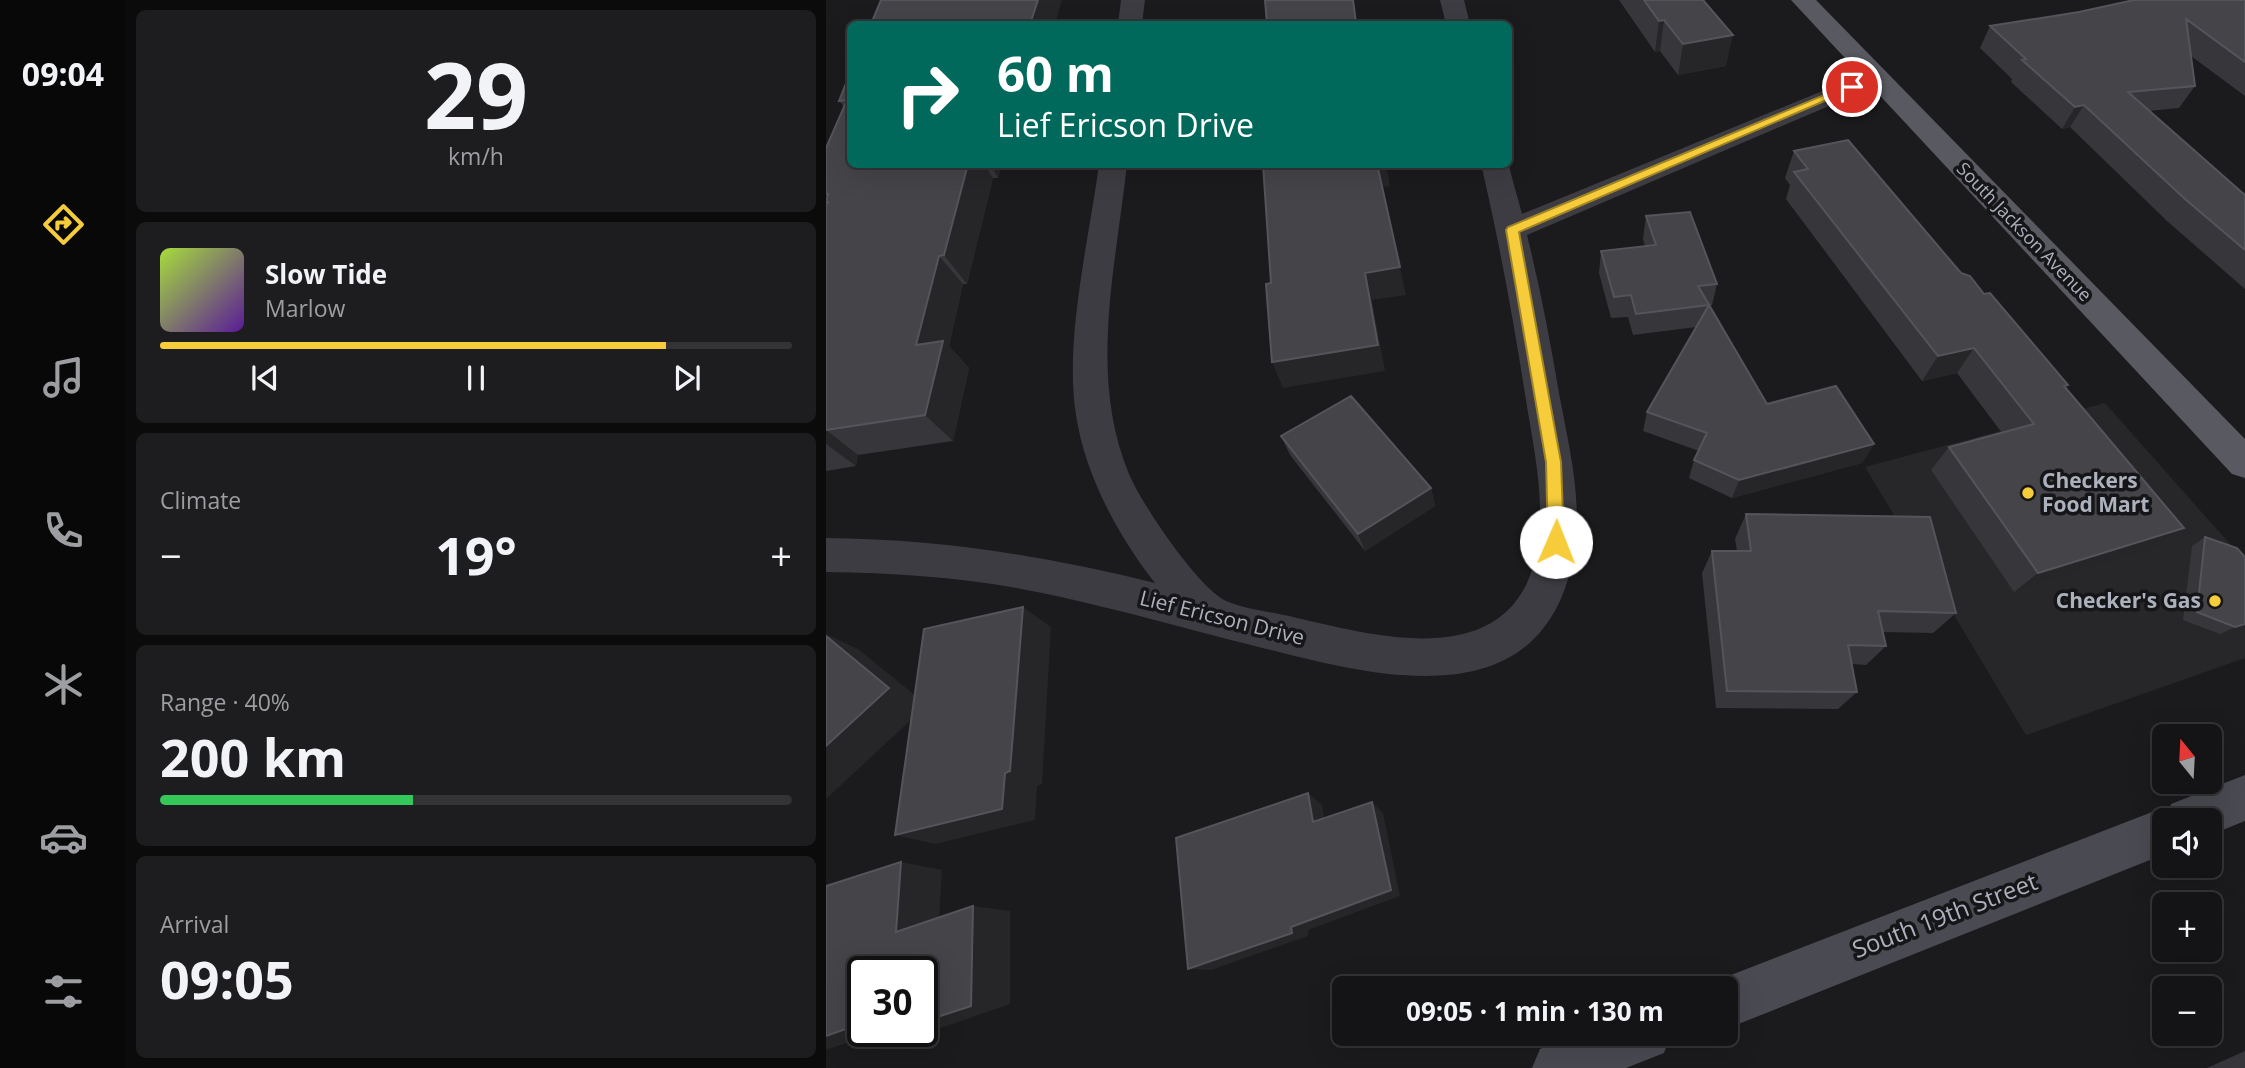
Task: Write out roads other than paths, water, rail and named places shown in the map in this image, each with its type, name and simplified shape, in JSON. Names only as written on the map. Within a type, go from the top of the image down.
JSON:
[{"type":"main road","name":"South Jackson Avenue","points":[[1803,0],[2245,463]]},
{"type":"street","points":[[1130,21],[1133,0]]},
{"type":"street","points":[[1452,0],[1457,21]]},
{"type":"street","points":[[1512,230],[1876,77]]},
{"type":"street","points":[[1113,168],[1092,343],[1090,385],[1094,417],[1107,463],[1149,545],[1171,576],[1213,617]]},
{"type":"street","name":"Lief Ericson Drive","points":[[826,555],[921,557],[1012,568],[1384,655],[1418,658],[1463,655],[1501,642],[1527,617],[1547,582],[1556,542],[1553,462],[1512,230],[1496,168]]},
{"type":"street","points":[[2220,808],[2245,798]]},
{"type":"street","name":"South 19th Street","points":[[1738,998],[2152,835]]},
{"type":"street","points":[[1559,1068],[1615,1046]]},
{"type":"place","name":"Checkers Food Mart","points":[[2028,493]]},
{"type":"place","name":"Checker's Gas","points":[[2215,601]]}]
